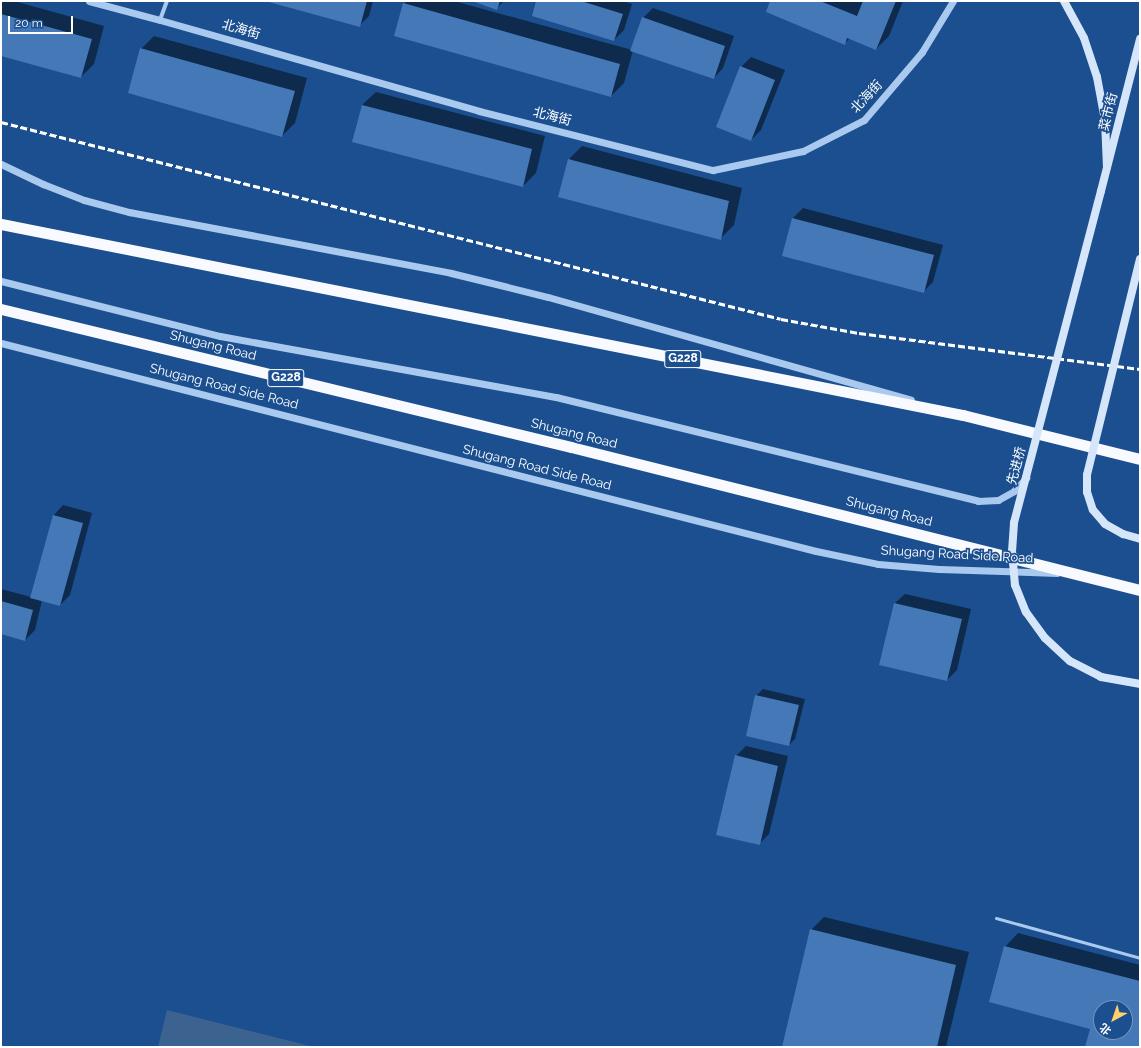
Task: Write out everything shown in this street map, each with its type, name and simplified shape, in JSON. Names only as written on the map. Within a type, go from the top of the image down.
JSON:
[{"type":"highway","name":"G228","points":[[1,224],[963,415],[1140,460]]},
{"type":"highway","name":"Shugang Road","points":[[1,309],[571,447],[1140,590]]},
{"type":"main road","points":[[1064,1],[1084,38],[1097,77],[1106,120],[1107,167]]},
{"type":"main road","name":"菜市街","points":[[1101,191],[1140,39]]},
{"type":"main road","name":"先进桥","points":[[1101,191],[1014,523],[1012,551],[1015,585],[1026,612],[1045,638],[1070,661],[1101,677],[1140,684]]},
{"type":"main road","points":[[1140,259],[1087,476],[1087,492],[1093,510],[1105,524],[1123,534],[1140,539]]},
{"type":"street","name":"北海街","points":[[88,1],[160,20],[479,111],[713,170],[803,151],[864,120],[922,52],[953,1]]},
{"type":"street","points":[[160,20],[167,1]]},
{"type":"street","points":[[1,164],[42,184],[84,200],[129,212],[451,273],[540,295],[963,415]]},
{"type":"street","points":[[1,281],[220,336],[556,396],[978,501],[998,500],[1014,491],[1027,476]]},
{"type":"street","name":"Shugang Road Side Road","points":[[1,343],[816,551],[878,564],[939,569],[1074,573]]},
{"type":"lane","points":[[996,918],[1140,958]]},
{"type":"water","points":[[167,1010],[314,1047],[158,1047]]},
{"type":"building","points":[[265,1],[367,1],[360,27]]},
{"type":"building","points":[[472,1],[500,1],[497,10]]},
{"type":"building","points":[[536,1],[581,1],[623,14],[614,41],[532,16]]},
{"type":"building","points":[[770,1],[820,1],[857,16],[863,1],[896,1],[876,50],[847,38],[845,45],[766,12]]},
{"type":"building","points":[[403,3],[620,64],[611,97],[394,36]]},
{"type":"building","points":[[1,14],[92,39],[81,78],[1,56]]},
{"type":"building","points":[[642,17],[725,46],[714,79],[630,51]]},
{"type":"building","points":[[140,48],[295,91],[282,137],[128,93]]},
{"type":"building","points":[[740,66],[775,80],[751,141],[716,127]]},
{"type":"building","points":[[362,105],[532,149],[523,187],[352,142]]},
{"type":"building","points":[[568,159],[729,201],[721,240],[558,197]]},
{"type":"building","points":[[792,218],[934,255],[924,293],[782,256]]},
{"type":"building","points":[[53,515],[83,523],[60,606],[30,598]]},
{"type":"building","points":[[1,601],[33,610],[25,641],[1,634]]},
{"type":"building","points":[[894,603],[962,619],[947,681],[879,665]]},
{"type":"building","points":[[755,695],[799,705],[789,746],[746,736]]},
{"type":"building","points":[[735,755],[778,766],[760,845],[716,835]]},
{"type":"building","points":[[810,929],[956,965],[937,1047],[782,1047]]},
{"type":"building","points":[[1004,946],[1140,981],[1140,1047],[1085,1047],[1090,1029],[989,1002]]},
{"type":"railway","points":[[1,122],[781,319],[859,333],[1140,369]]}]
